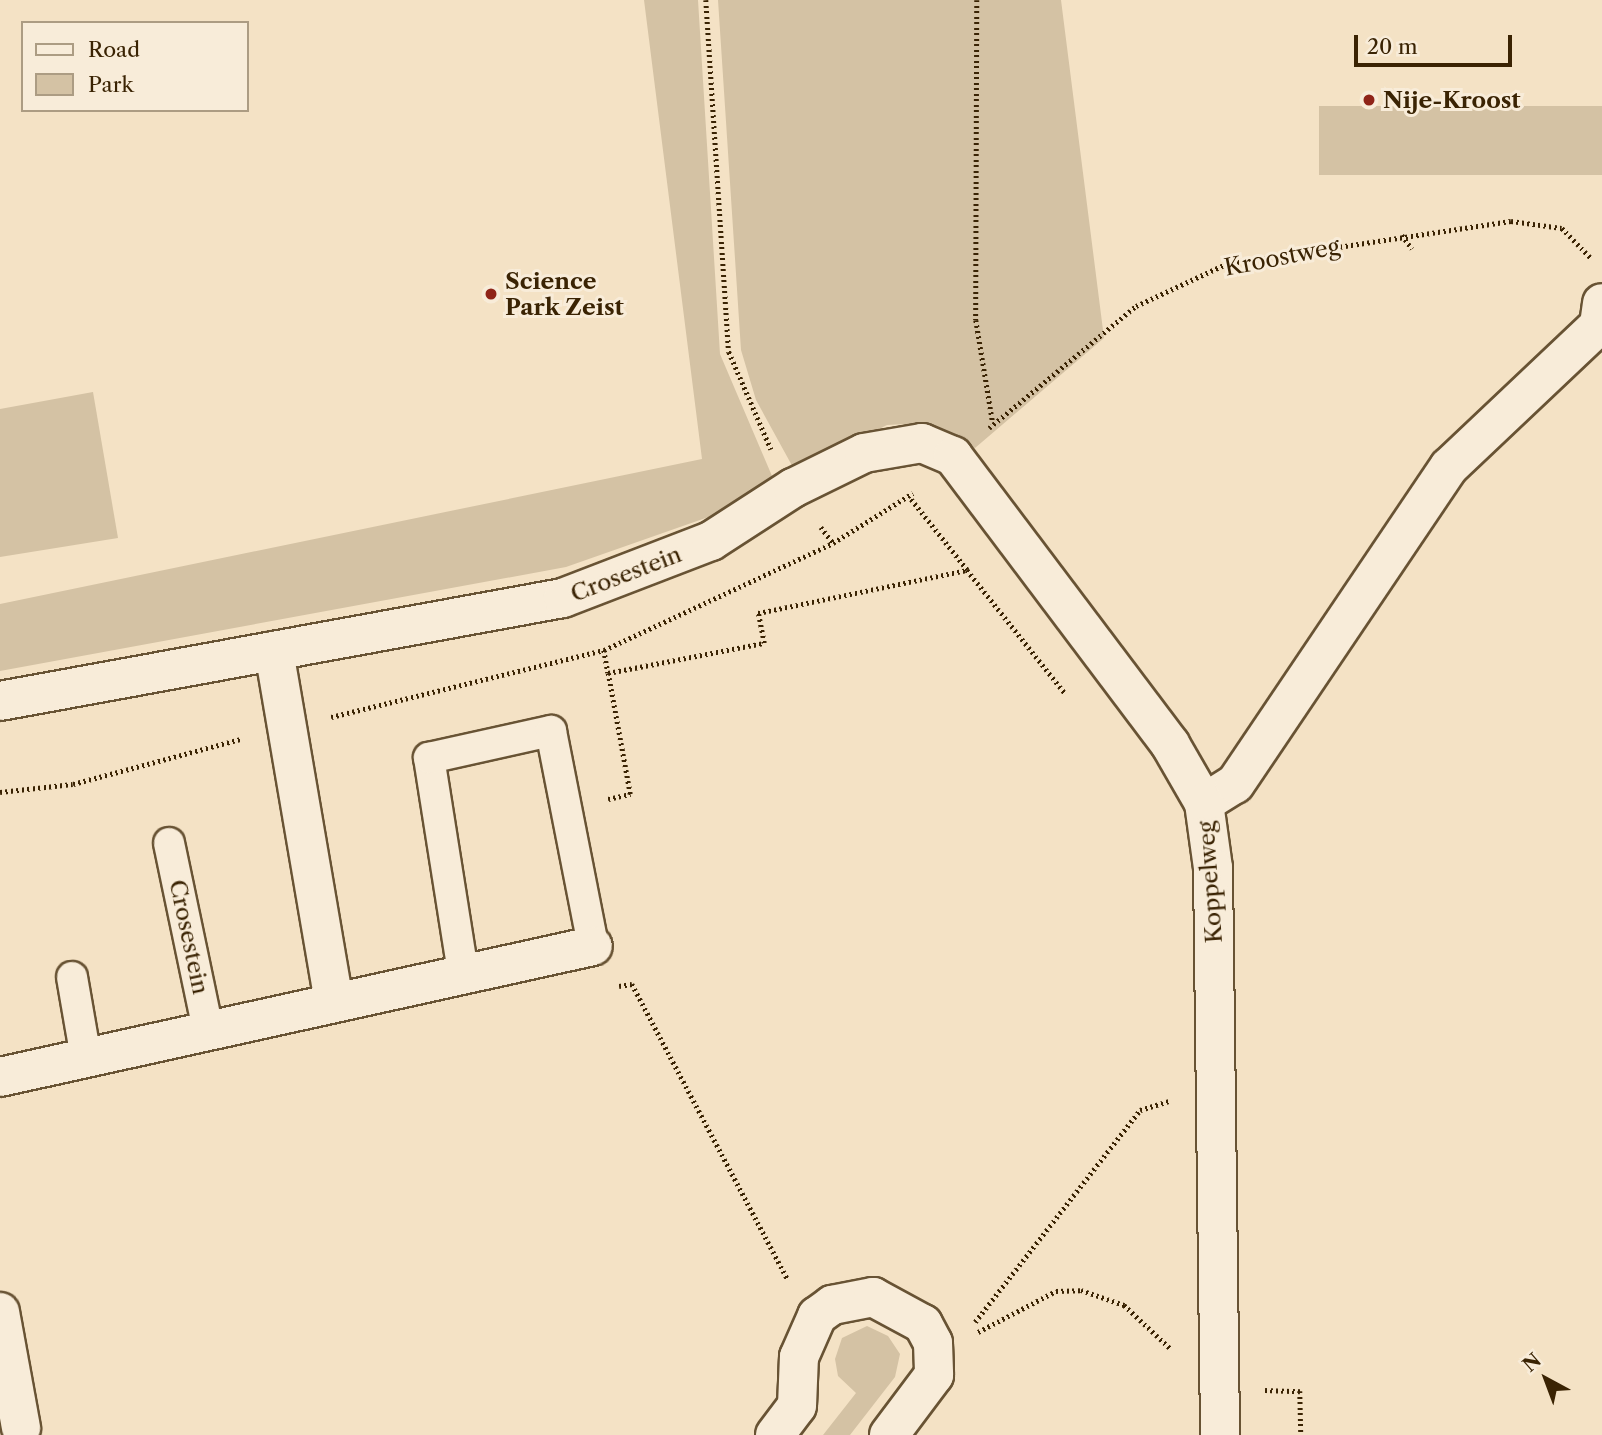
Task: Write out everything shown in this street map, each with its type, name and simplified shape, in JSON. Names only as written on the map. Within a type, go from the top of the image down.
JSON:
[{"type":"street","points":[[1204,803],[1236,784],[1448,467],[1599,326],[1600,287]]},
{"type":"street","name":"Crosestein","points":[[0,701],[563,598],[711,541],[793,488],[864,453],[922,443],[953,456]]},
{"type":"street","name":"Koppelweg","points":[[953,456],[1170,744],[1204,803],[1213,868],[1220,1435]]},
{"type":"street","points":[[274,651],[334,1001]]},
{"type":"street","points":[[0,1077],[463,972],[593,946]]},
{"type":"street","points":[[775,1435],[797,1405],[799,1357],[817,1316],[832,1305],[873,1297],[923,1324],[933,1343],[934,1375],[889,1435]]},
{"type":"street","points":[[0,1312],[21,1428]]},
{"type":"lane","points":[[463,972],[429,758],[551,731],[593,946]]},
{"type":"lane","name":"Crosestein","points":[[169,843],[208,1030]]},
{"type":"lane","points":[[72,976],[86,1058]]},
{"type":"path","points":[[706,0],[729,352],[747,405],[793,488],[833,543]]},
{"type":"path","points":[[977,0],[976,320],[993,424]]},
{"type":"path","name":"Kroostweg","points":[[953,456],[1136,306],[1226,264],[1402,235],[1540,221],[1562,228],[1600,287]]},
{"type":"path","points":[[1402,235],[1412,250]]},
{"type":"path","points":[[909,497],[1065,693]]},
{"type":"path","points":[[608,673],[764,643],[758,613],[967,570]]},
{"type":"path","points":[[604,650],[630,794],[602,800],[604,813]]},
{"type":"path","points":[[630,971],[632,984],[790,1283],[802,1286]]},
{"type":"path","points":[[606,987],[632,984]]},
{"type":"path","points":[[934,1375],[1140,1110],[1217,1087]]},
{"type":"path","points":[[959,1343],[1032,1301],[1081,1290],[1124,1305],[1220,1389],[1300,1391],[1301,1435]]},
{"type":"green space","points":[[644,0],[698,0],[720,354],[775,483],[717,514],[566,567],[0,671],[0,604],[702,459]]},
{"type":"green space","points":[[718,0],[1061,0],[1104,338],[975,448],[925,423],[887,425],[795,471],[756,400],[741,350]]},
{"type":"green space","points":[[1319,106],[1602,106],[1602,175],[1319,175]]},
{"type":"green space","points":[[93,392],[118,538],[0,557],[0,409]]},
{"type":"green space","points":[[867,1326],[888,1336],[900,1354],[895,1377],[850,1435],[823,1435],[856,1393],[838,1376],[835,1359],[842,1338]]},
{"type":"place","name":"Nije-Kroost","points":[[1369,100]]},
{"type":"place","name":"Science Park Zeist","points":[[491,294]]}]
